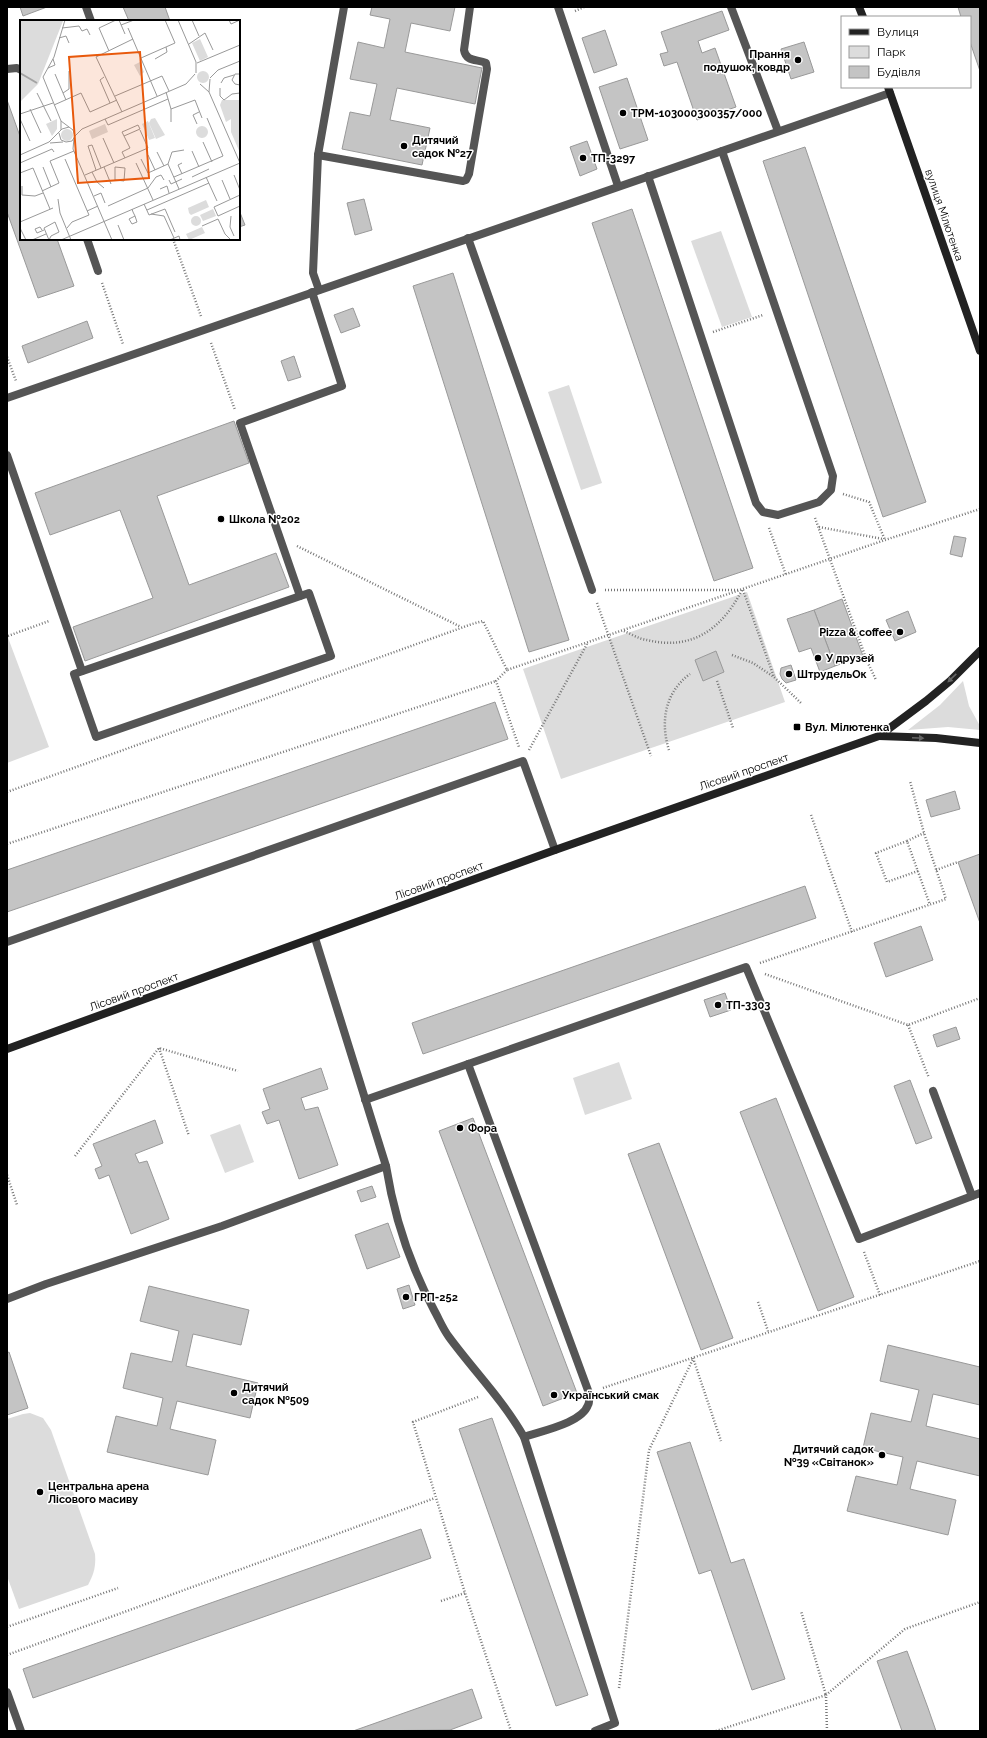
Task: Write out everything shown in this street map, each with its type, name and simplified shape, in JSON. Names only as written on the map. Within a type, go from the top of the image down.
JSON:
[{"type":"street","points":[[86,7],[91,20]]},
{"type":"street","points":[[300,596],[240,423],[342,386],[316,291],[313,273],[318,155],[344,7]]},
{"type":"street","points":[[318,155],[466,180],[469,174],[487,69],[486,63],[471,59],[465,55],[464,50],[470,7]]},
{"type":"street","points":[[558,7],[618,186]]},
{"type":"street","points":[[731,7],[778,131]]},
{"type":"street","points":[[7,70],[17,68],[20,70]]},
{"type":"street","points":[[7,398],[778,131],[889,90]]},
{"type":"street","name":"вулиця Мілютенка","points":[[889,90],[980,351]]},
{"type":"street","points":[[648,176],[756,503],[763,512],[778,515],[818,502],[831,490],[832,476],[722,150]]},
{"type":"street","points":[[468,238],[592,590]]},
{"type":"street","points":[[87,240],[98,271]]},
{"type":"street","points":[[7,455],[82,671]]},
{"type":"street","points":[[309,593],[331,656],[96,737],[74,674],[300,596],[309,593]]},
{"type":"street","name":"Лісовий проспект","points":[[7,1049],[555,850],[879,736],[950,681],[980,651]]},
{"type":"street","name":"Лісовий проспект","points":[[879,736],[936,738],[980,744]]},
{"type":"street","points":[[7,942],[523,761],[555,850]]},
{"type":"street","points":[[315,938],[386,1166],[391,1197],[404,1241],[425,1293],[448,1336],[513,1417],[524,1437],[615,1723],[595,1731]]},
{"type":"street","points":[[365,1100],[746,967],[859,1239],[976,1194],[934,1091]]},
{"type":"street","points":[[468,1064],[589,1393],[589,1404],[584,1413],[576,1419],[524,1437]]},
{"type":"street","points":[[7,1299],[46,1284],[222,1226],[386,1166]]},
{"type":"street","points":[[7,1692],[20,1731]]},
{"type":"path","points":[[173,240],[240,423]]},
{"type":"path","points":[[98,271],[127,357]]},
{"type":"path","points":[[701,336],[776,310]]},
{"type":"path","points":[[7,357],[20,393]]},
{"type":"path","points":[[831,490],[869,502],[885,540]]},
{"type":"path","points":[[809,505],[819,527],[830,560],[876,680]]},
{"type":"path","points":[[7,844],[496,681],[506,670],[624,631],[885,540],[980,509]]},
{"type":"path","points":[[763,512],[786,575]]},
{"type":"path","points":[[819,527],[885,540]]},
{"type":"path","points":[[279,537],[462,628]]},
{"type":"path","points":[[592,590],[742,590]]},
{"type":"path","points":[[624,631],[646,640],[672,643],[698,638],[713,628],[725,617],[735,604],[742,590]]},
{"type":"path","points":[[742,590],[774,677]]},
{"type":"path","points":[[600,611],[651,756]]},
{"type":"path","points":[[8,636],[63,616]]},
{"type":"path","points":[[7,792],[483,621],[506,670]]},
{"type":"path","points":[[523,761],[587,643]]},
{"type":"path","points":[[732,655],[753,663],[774,677],[802,704]]},
{"type":"path","points":[[669,750],[664,728],[667,705],[678,685],[690,674]]},
{"type":"path","points":[[496,681],[523,761]]},
{"type":"path","points":[[717,681],[733,728]]},
{"type":"path","points":[[746,967],[946,900],[924,833],[910,781]]},
{"type":"path","points":[[811,815],[852,932]]},
{"type":"path","points":[[918,871],[887,882],[876,853],[924,833]]},
{"type":"path","points":[[907,841],[930,905]]},
{"type":"path","points":[[936,870],[958,862]]},
{"type":"path","points":[[746,967],[908,1025],[980,998]]},
{"type":"path","points":[[908,1025],[934,1091]]},
{"type":"path","points":[[160,1048],[238,1071]]},
{"type":"path","points":[[160,1048],[189,1136]]},
{"type":"path","points":[[75,1156],[160,1048]]},
{"type":"path","points":[[7,1175],[17,1205]]},
{"type":"path","points":[[859,1239],[880,1295]]},
{"type":"path","points":[[589,1393],[768,1331],[980,1261]]},
{"type":"path","points":[[758,1302],[768,1331]]},
{"type":"path","points":[[693,1358],[721,1441]]},
{"type":"path","points":[[619,1692],[649,1450],[693,1358]]},
{"type":"path","points":[[493,1391],[413,1422],[465,1593],[511,1731]]},
{"type":"path","points":[[7,1655],[435,1498]]},
{"type":"path","points":[[7,1627],[118,1588]]},
{"type":"path","points":[[441,1601],[465,1593]]},
{"type":"path","points":[[716,1731],[826,1695],[905,1629],[980,1602]]},
{"type":"path","points":[[801,1611],[826,1695],[826,1731]]},
{"type":"green space","points":[[721,231],[752,317],[722,327],[691,241]]},
{"type":"green space","points":[[569,385],[602,483],[581,490],[548,392]]},
{"type":"green space","points":[[747,592],[785,702],[561,779],[523,669]]},
{"type":"green space","points":[[7,635],[49,747],[7,763]]},
{"type":"green space","points":[[963,681],[969,706],[980,726],[980,730],[948,727],[908,730],[940,705]]},
{"type":"green space","points":[[619,1062],[632,1099],[585,1115],[573,1078]]},
{"type":"green space","points":[[240,1124],[254,1162],[225,1173],[210,1135]]},
{"type":"green space","name":"Центральна арена Лісового масиву","points":[[30,1413],[43,1418],[51,1430],[95,1554],[95,1566],[88,1585],[19,1609],[7,1576],[7,1419]]},
{"type":"building","points":[[20,7],[47,7],[23,16]]},
{"type":"building","points":[[123,7],[165,7],[170,20],[129,20]]},
{"type":"building","points":[[372,7],[455,7],[450,31],[411,23],[405,52],[482,68],[475,104],[397,88],[390,120],[430,128],[422,165],[342,149],[350,112],[370,116],[377,84],[350,79],[358,42],[384,48],[390,19],[370,15]]},
{"type":"building","points":[[958,7],[980,7],[980,71],[971,45],[971,16],[961,16]]},
{"type":"building","points":[[722,11],[729,30],[698,41],[702,53],[715,48],[736,107],[697,120],[677,62],[664,66],[660,54],[668,52],[661,32]]},
{"type":"building","points":[[605,30],[617,65],[594,73],[582,38]]},
{"type":"building","name":"Прання подушок, ковдр","points":[[804,42],[814,72],[791,79],[781,49]]},
{"type":"building","name":"ТРМ-103000300357/000","points":[[627,78],[648,140],[620,149],[599,87]]},
{"type":"building","points":[[7,100],[20,136],[20,240],[57,240],[74,286],[38,298],[7,212]]},
{"type":"building","name":"ТП-3297","points":[[587,141],[597,169],[580,176],[570,147]]},
{"type":"building","points":[[805,147],[926,502],[883,517],[763,161]]},
{"type":"building","points":[[364,199],[372,230],[355,235],[347,203]]},
{"type":"building","points":[[632,209],[753,568],[714,581],[592,223]]},
{"type":"building","points":[[240,212],[245,225],[240,227]]},
{"type":"building","points":[[453,273],[569,640],[529,652],[413,286]]},
{"type":"building","points":[[353,308],[360,326],[341,333],[334,315]]},
{"type":"building","points":[[87,321],[93,338],[28,363],[22,346]]},
{"type":"building","points":[[294,356],[301,377],[288,381],[281,361]]},
{"type":"building","points":[[234,421],[249,463],[157,496],[189,585],[276,553],[289,587],[85,661],[73,627],[153,598],[120,510],[50,535],[35,493]]},
{"type":"building","points":[[954,536],[966,538],[962,557],[950,554]]},
{"type":"building","points":[[842,599],[863,656],[835,666],[814,610]]},
{"type":"building","points":[[814,610],[835,666],[820,672],[811,648],[799,652],[787,619]]},
{"type":"building","points":[[908,611],[916,632],[895,641],[886,620]]},
{"type":"building","points":[[716,651],[724,672],[703,681],[695,660]]},
{"type":"building","points":[[791,665],[796,680],[786,683],[780,674],[781,668]]},
{"type":"building","points":[[495,702],[508,739],[7,912],[7,870]]},
{"type":"building","points":[[955,791],[960,809],[931,817],[926,800]]},
{"type":"building","points":[[980,854],[980,923],[958,862]]},
{"type":"building","points":[[805,886],[816,918],[423,1054],[412,1023]]},
{"type":"building","points":[[921,926],[933,960],[886,977],[874,943]]},
{"type":"building","name":"ТП-3303","points":[[725,993],[731,1010],[710,1017],[704,1000]]},
{"type":"building","points":[[956,1027],[960,1039],[937,1047],[933,1035]]},
{"type":"building","points":[[321,1068],[328,1089],[301,1098],[305,1110],[318,1107],[338,1165],[299,1179],[279,1120],[267,1124],[262,1112],[270,1109],[263,1089]]},
{"type":"building","points":[[910,1080],[932,1138],[916,1144],[894,1086]]},
{"type":"building","points":[[776,1098],[854,1297],[818,1311],[740,1112]]},
{"type":"building","points":[[473,1118],[577,1393],[543,1406],[439,1131]]},
{"type":"building","points":[[155,1120],[163,1143],[135,1154],[139,1163],[147,1161],[169,1219],[131,1234],[109,1175],[99,1179],[95,1169],[102,1166],[93,1144]]},
{"type":"building","points":[[659,1143],[733,1338],[701,1350],[628,1154]]},
{"type":"building","points":[[372,1186],[376,1197],[361,1202],[357,1191]]},
{"type":"building","points":[[388,1223],[400,1257],[367,1269],[355,1235]]},
{"type":"building","name":"ГРП-252","points":[[409,1285],[415,1305],[403,1309],[397,1289]]},
{"type":"building","points":[[149,1286],[249,1310],[241,1345],[193,1334],[186,1366],[258,1383],[250,1418],[177,1401],[170,1429],[216,1440],[208,1475],[107,1452],[116,1416],[157,1426],[163,1398],[123,1388],[131,1353],[172,1362],[179,1331],[140,1321]]},
{"type":"building","points":[[888,1345],[980,1367],[980,1405],[933,1394],[926,1426],[980,1439],[980,1476],[917,1461],[910,1489],[956,1500],[948,1535],[847,1511],[856,1476],[897,1485],[903,1457],[863,1448],[871,1413],[911,1422],[919,1390],[880,1381]]},
{"type":"building","points":[[9,1352],[28,1408],[7,1415],[7,1353]]},
{"type":"building","points":[[492,1418],[588,1695],[556,1706],[459,1429]]},
{"type":"building","points":[[690,1442],[731,1563],[744,1559],[785,1679],[752,1690],[711,1570],[699,1574],[657,1452]]},
{"type":"building","points":[[421,1529],[431,1558],[33,1698],[23,1669]]},
{"type":"building","points":[[907,1651],[936,1731],[902,1731],[877,1661]]},
{"type":"building","points":[[472,1689],[482,1718],[450,1730],[353,1731]]},
{"type":"place","name":"Прання подушок, ковдр","points":[[798,60]]},
{"type":"place","name":"ТРМ-103000300357/000","points":[[623,113]]},
{"type":"place","name":"Дитячий садок №27","points":[[404,146]]},
{"type":"place","name":"ТП-3297","points":[[583,158]]},
{"type":"place","name":"Школа №202","points":[[221,519]]},
{"type":"place","name":"Pizza & coffee","points":[[900,632]]},
{"type":"place","name":"У друзей","points":[[818,658]]},
{"type":"place","name":"ШтрудельОк","points":[[789,674]]},
{"type":"place","name":"Вул. Мілютенка","points":[[797,727]]},
{"type":"place","name":"ТП-3303","points":[[718,1005]]},
{"type":"place","name":"Фора","points":[[460,1128]]},
{"type":"place","name":"ГРП-252","points":[[406,1297]]},
{"type":"place","name":"Дитячий садок №509","points":[[234,1393]]},
{"type":"place","name":"Український смак","points":[[554,1395]]},
{"type":"place","name":"Дитячий садок №39 «Світанок»","points":[[882,1455]]},
{"type":"place","name":"Центральна арена Лісового масиву","points":[[40,1492]]}]
